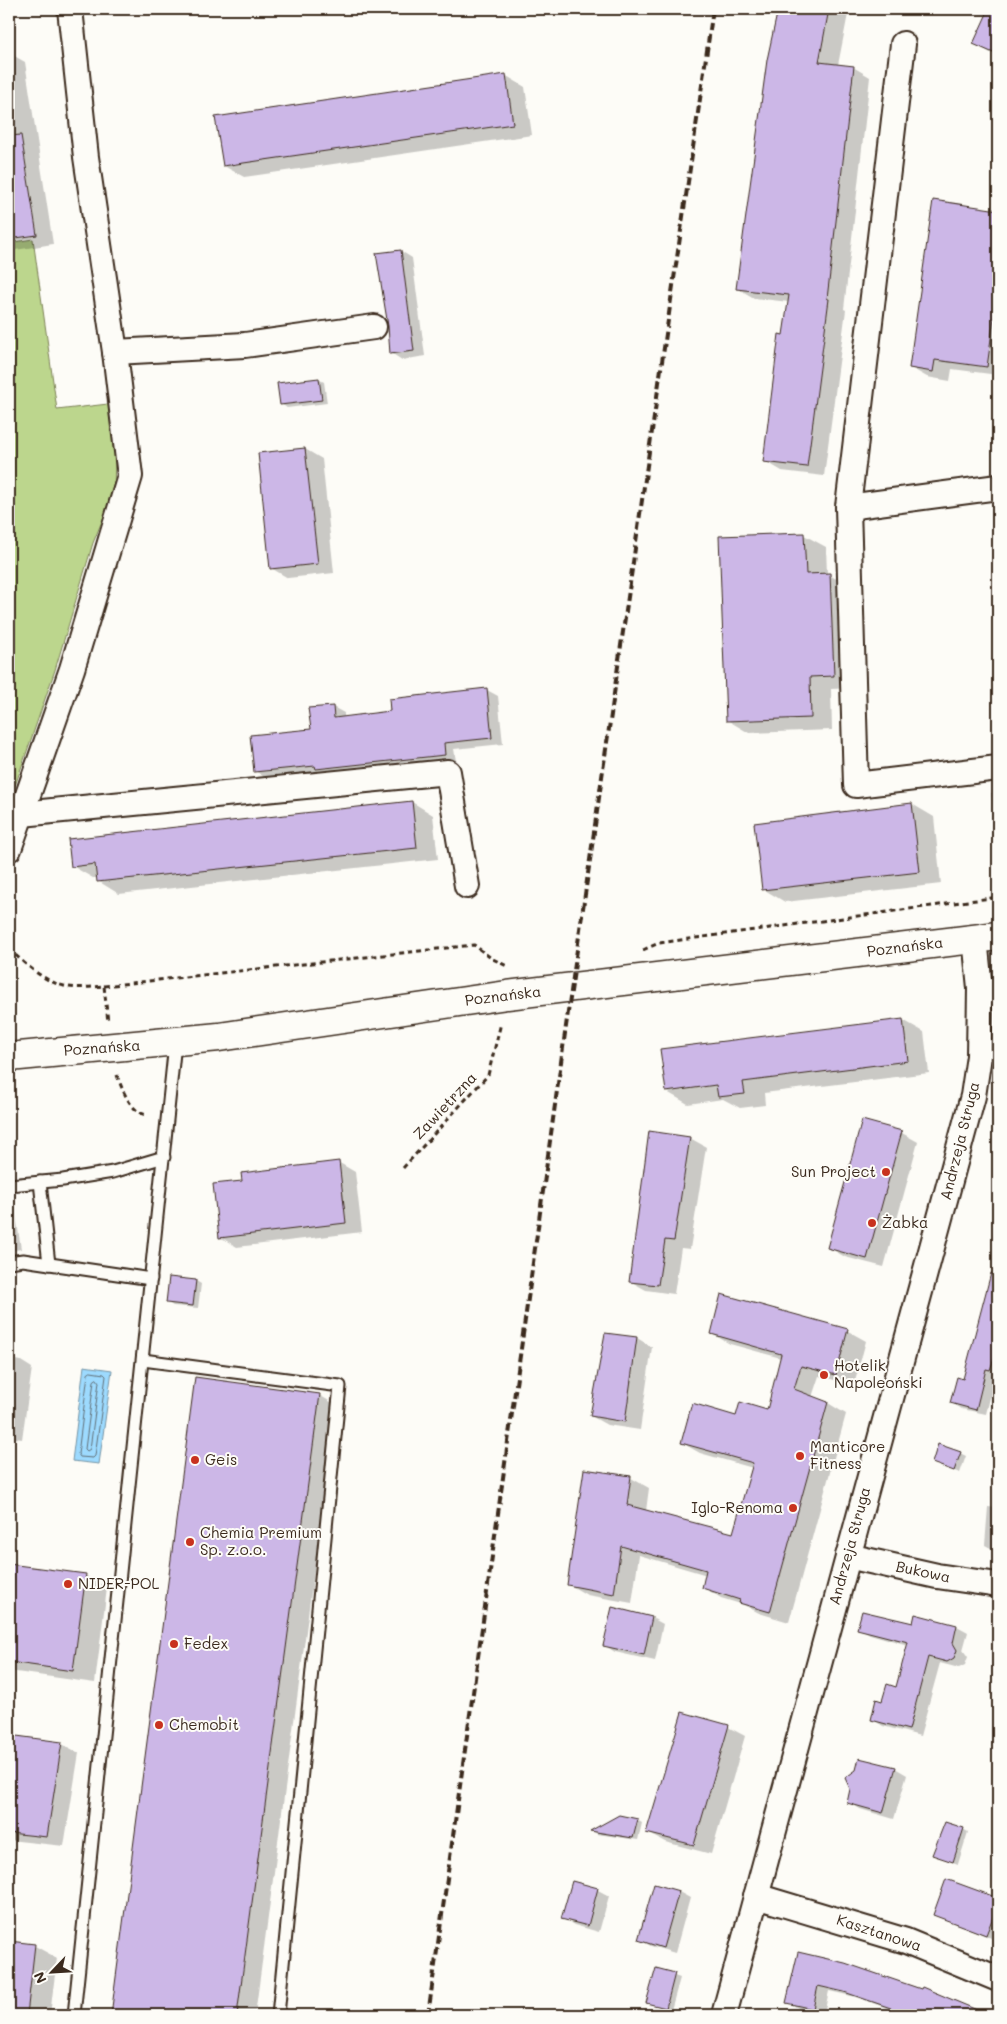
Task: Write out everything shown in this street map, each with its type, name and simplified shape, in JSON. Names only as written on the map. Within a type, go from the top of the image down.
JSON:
[{"type":"main road","name":"Poznańska","points":[[9,1057],[175,1043],[507,995],[987,937]]},
{"type":"street","points":[[9,849],[72,669],[130,476],[116,352],[86,157],[70,9]]},
{"type":"street","points":[[904,44],[848,507],[856,785],[998,768]]},
{"type":"street","points":[[116,352],[244,345],[374,327]]},
{"type":"street","points":[[848,507],[998,487]]},
{"type":"street","points":[[22,814],[448,772],[467,886]]},
{"type":"street","name":"Andrzeja Struga","points":[[724,2015],[973,1096],[989,990],[987,937]]},
{"type":"street","name":"Bukowa","points":[[848,1556],[937,1576],[998,1585]]},
{"type":"street","name":"Kasztanowa","points":[[756,1896],[906,1941],[998,1979]]},
{"type":"lane","points":[[74,2015],[175,1043]]},
{"type":"lane","points":[[9,1186],[113,1172],[164,1157]]},
{"type":"lane","points":[[40,1182],[49,1264]]},
{"type":"lane","points":[[9,1262],[23,1260],[151,1279]]},
{"type":"lane","points":[[143,1360],[340,1386],[278,2015]]},
{"type":"path","points":[[640,951],[659,943],[998,897]]},
{"type":"path","points":[[104,986],[474,945],[491,958],[513,967]]},
{"type":"path","name":"Zawietrzna","points":[[403,1168],[488,1075],[507,995]]},
{"type":"green space","points":[[33,239],[57,410],[108,404],[115,455],[114,492],[93,543],[55,670],[9,803],[9,243]]},
{"type":"water","points":[[84,1366],[112,1370],[99,1464],[72,1461]]},
{"type":"building","points":[[778,9],[829,9],[819,62],[854,66],[827,299],[829,299],[807,467],[763,462],[779,334],[783,335],[789,295],[736,289],[767,60]]},
{"type":"building","points":[[989,9],[998,9],[998,55],[973,44]]},
{"type":"building","points":[[506,74],[513,124],[223,166],[215,117]]},
{"type":"building","points":[[21,135],[37,235],[9,239],[9,136]]},
{"type":"building","points":[[933,200],[998,210],[998,289],[987,367],[935,360],[933,372],[909,368]]},
{"type":"building","points":[[401,250],[414,351],[390,354],[388,326],[376,253]]},
{"type":"building","points":[[319,378],[322,400],[280,405],[277,383]]},
{"type":"building","points":[[305,448],[318,564],[270,569],[258,453]]},
{"type":"building","points":[[804,533],[806,574],[830,573],[834,676],[810,677],[811,718],[726,721],[719,536]]},
{"type":"building","points":[[487,688],[492,738],[444,743],[445,755],[316,769],[315,766],[254,772],[250,735],[311,729],[308,708],[333,706],[334,718],[390,711],[389,699]]},
{"type":"building","points":[[412,801],[417,848],[97,882],[95,864],[71,867],[68,839]]},
{"type":"building","points":[[912,803],[920,872],[762,890],[754,823]]},
{"type":"building","points":[[903,1019],[908,1061],[743,1082],[745,1094],[718,1097],[716,1085],[666,1092],[660,1049]]},
{"type":"building","points":[[862,1120],[902,1131],[867,1259],[827,1248]]},
{"type":"building","points":[[649,1131],[690,1137],[674,1241],[665,1240],[658,1285],[629,1282]]},
{"type":"building","points":[[339,1161],[346,1223],[219,1238],[213,1184],[242,1181],[241,1173]]},
{"type":"building","points":[[991,1273],[998,1274],[998,1357],[995,1356],[990,1370],[986,1369],[976,1410],[950,1403],[957,1377],[963,1379]]},
{"type":"building","points":[[169,1277],[196,1280],[193,1306],[166,1303]]},
{"type":"building","points":[[721,1294],[848,1329],[836,1375],[801,1366],[794,1389],[828,1402],[770,1612],[739,1603],[740,1600],[702,1588],[706,1570],[621,1546],[614,1594],[567,1585],[584,1469],[631,1476],[627,1505],[733,1533],[753,1463],[681,1443],[692,1403],[736,1416],[740,1402],[767,1410],[781,1354],[711,1334]]},
{"type":"building","points":[[605,1333],[637,1337],[625,1422],[590,1416]]},
{"type":"building","points":[[195,1377],[320,1394],[237,2015],[111,2015]]},
{"type":"building","points":[[938,1444],[961,1452],[954,1471],[932,1463]]},
{"type":"building","points":[[9,1564],[86,1574],[73,1671],[9,1662]]},
{"type":"building","points":[[612,1607],[652,1617],[644,1655],[603,1646]]},
{"type":"building","points":[[862,1611],[913,1623],[915,1614],[957,1625],[953,1643],[957,1650],[954,1658],[947,1662],[928,1657],[909,1730],[871,1720],[876,1699],[882,1701],[887,1684],[896,1687],[908,1642],[857,1629]]},
{"type":"building","points":[[682,1712],[729,1725],[694,1845],[646,1833]]},
{"type":"building","points":[[9,1735],[62,1742],[47,1837],[9,1833]]},
{"type":"building","points":[[859,1758],[896,1767],[883,1813],[847,1803],[850,1789],[845,1778],[856,1770]]},
{"type":"building","points":[[619,1815],[638,1819],[633,1838],[590,1831]]},
{"type":"building","points":[[945,1822],[964,1828],[953,1862],[932,1855]]},
{"type":"building","points":[[946,1879],[998,1898],[998,1904],[986,1935],[933,1915]]},
{"type":"building","points":[[572,1881],[598,1888],[588,1926],[561,1919]]},
{"type":"building","points":[[654,1884],[679,1891],[663,1948],[638,1940]]},
{"type":"building","points":[[9,1941],[35,1944],[27,2015],[9,2015]]},
{"type":"building","points":[[798,1952],[845,1963],[921,1989],[922,1987],[989,2015],[911,2015],[844,1992],[818,1986],[813,2009],[786,2003]]},
{"type":"building","points":[[656,1968],[675,1973],[666,2008],[646,2003]]},
{"type":"railway","points":[[428,2015],[567,1019],[713,9]]},
{"type":"place","name":"Sun Project","points":[[886,1172]]},
{"type":"place","name":"Żabka","points":[[872,1223]]},
{"type":"place","name":"Hotelik Napoleoński","points":[[824,1375]]},
{"type":"place","name":"Manticore Fitness","points":[[800,1456]]},
{"type":"place","name":"Geis","points":[[195,1460]]},
{"type":"place","name":"Iglo-Renoma","points":[[793,1508]]},
{"type":"place","name":"Chemia Premium Sp. z.o.o.","points":[[190,1542]]},
{"type":"place","name":"NIDER-POL","points":[[68,1584]]},
{"type":"place","name":"Fedex","points":[[174,1644]]},
{"type":"place","name":"Chemobit","points":[[159,1725]]}]
